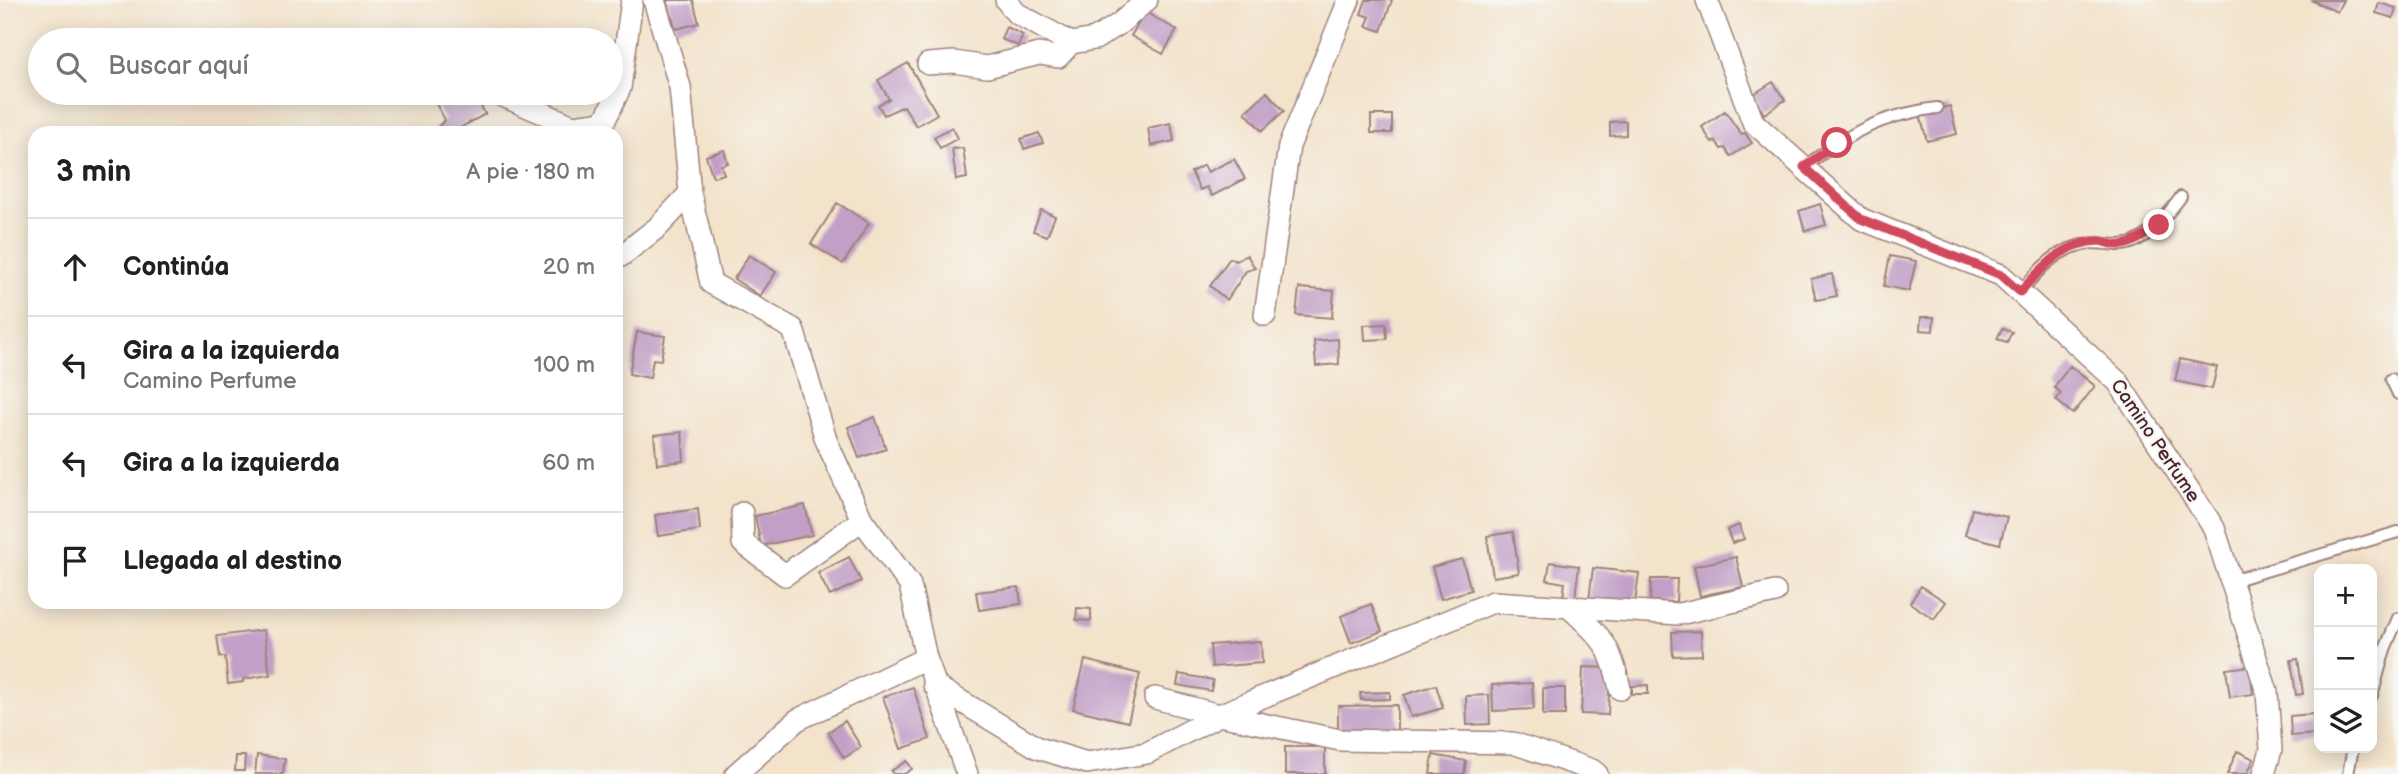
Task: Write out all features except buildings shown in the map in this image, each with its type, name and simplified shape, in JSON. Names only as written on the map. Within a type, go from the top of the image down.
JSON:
[{"type":"street","points":[[623,66],[632,0]]},
{"type":"street","points":[[654,0],[680,87],[690,193],[711,283],[793,329],[826,440],[862,520],[910,585],[934,685],[967,774]]},
{"type":"street","points":[[1006,0],[1016,13],[1071,43]]},
{"type":"street","points":[[928,64],[954,62],[987,67],[1039,54],[1058,57],[1071,43],[1095,39],[1119,24],[1147,0]]},
{"type":"street","points":[[1265,315],[1289,146],[1349,0]]},
{"type":"street","name":"Camino Perfume","points":[[1707,0],[1753,122],[1861,219],[2001,275],[2118,382],[2214,528],[2267,692],[2271,750],[2263,774]]},
{"type":"street","points":[[524,105],[573,126],[604,122],[612,105]]},
{"type":"street","points":[[623,254],[658,227],[690,193]]},
{"type":"street","points":[[742,513],[743,543],[785,575],[862,520]]},
{"type":"street","points":[[934,685],[1038,748],[1087,763],[1147,753],[1219,715],[1493,602],[1679,614],[1775,592]]},
{"type":"street","points":[[1569,607],[1604,640],[1614,662],[1620,689]]},
{"type":"street","points":[[736,774],[796,720],[926,658]]},
{"type":"street","points":[[1155,698],[1219,715],[1340,740],[1513,743],[1597,774]]},
{"type":"lane","points":[[1804,167],[1861,128],[1909,112],[1937,108]]},
{"type":"lane","points":[[2020,292],[2048,261],[2068,250],[2099,241],[2120,245],[2148,234],[2159,225],[2181,197]]},
{"type":"lane","points":[[2391,379],[2398,394]]},
{"type":"lane","points":[[2231,581],[2398,532]]},
{"type":"lane","points":[[2374,690],[2385,649],[2398,618]]},
{"type":"lane","points":[[2348,774],[2352,753]]},
{"type":"route","points":[[1837,143],[1804,167],[1861,219],[2001,275],[2020,292],[2048,261],[2068,250],[2099,241],[2120,245],[2148,234],[2159,225]]}]
